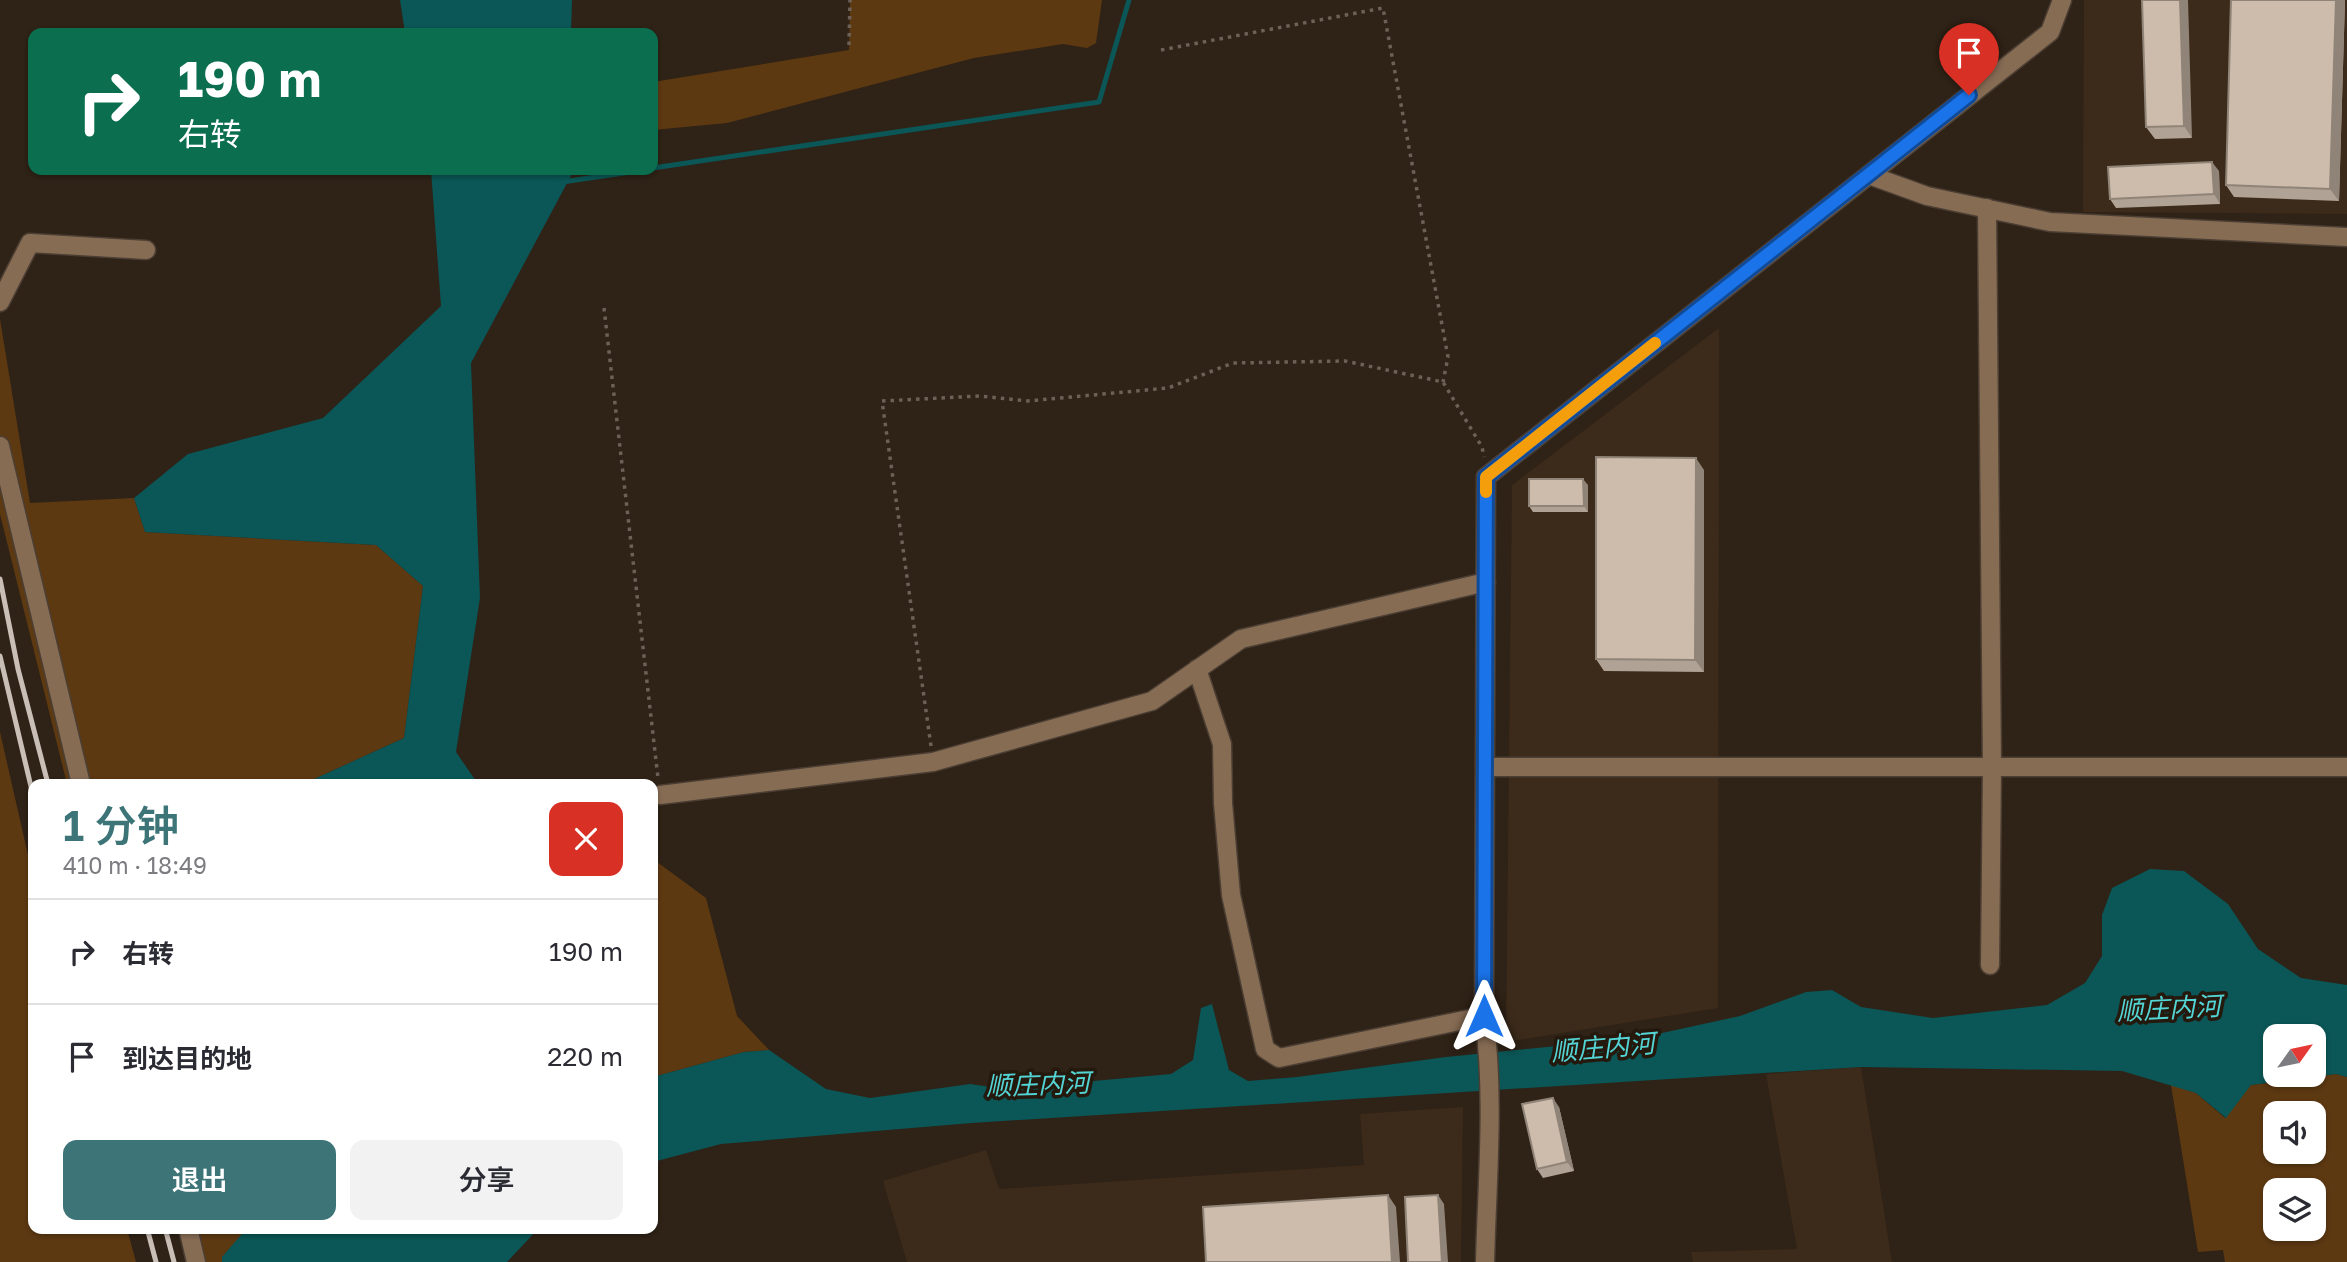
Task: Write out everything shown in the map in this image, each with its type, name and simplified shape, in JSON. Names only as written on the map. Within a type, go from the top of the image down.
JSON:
[{"type":"street","points":[[1485,1262],[1489,1100],[1488,1040],[1484,1016],[1486,477],[2050,32],[2062,0]]},
{"type":"street","points":[[1869,174],[1927,196],[2050,222],[2347,237]]},
{"type":"street","points":[[1987,208],[1992,767],[1990,965]]},
{"type":"street","points":[[0,303],[30,243],[146,250]]},
{"type":"street","points":[[0,446],[80,779]]},
{"type":"street","points":[[660,795],[933,762],[1152,701],[1241,639],[1486,582]]},
{"type":"street","points":[[1197,669],[1222,744],[1223,803],[1231,895],[1265,1049],[1279,1058],[1484,1016]]},
{"type":"street","points":[[1485,767],[2347,767]]},
{"type":"street","points":[[189,1234],[196,1262]]},
{"type":"path","points":[[849,45],[850,0]]},
{"type":"path","points":[[1161,50],[1383,8],[1448,357],[1444,382],[1482,447],[1486,477]]},
{"type":"path","points":[[604,308],[660,795]]},
{"type":"path","points":[[933,762],[882,401],[979,397],[1028,401],[1168,388],[1233,363],[1345,361],[1444,382]]},
{"type":"shaded area","points":[[850,0],[1102,0],[1096,43],[1087,48],[1063,44],[974,58],[727,123],[658,130],[658,81],[849,50]]},
{"type":"shaded area","points":[[2084,0],[2347,0],[2347,214],[2083,212]]},
{"type":"shaded area","points":[[0,319],[30,503],[134,498],[145,532],[376,545],[423,586],[404,738],[314,779],[66,779],[0,514]]},
{"type":"shaded area","points":[[1719,328],[1718,1008],[1506,1042],[1512,485]]},
{"type":"shaded area","points":[[0,732],[28,855],[28,1234],[128,1234],[136,1262],[0,1262]]},
{"type":"shaded area","points":[[658,863],[706,898],[737,1016],[769,1050],[744,1052],[658,1076]]},
{"type":"shaded area","points":[[1861,1067],[1892,1262],[1693,1262],[1691,1252],[1797,1249],[1766,1074]]},
{"type":"shaded area","points":[[2326,1075],[2347,1077],[2347,1262],[2225,1262],[2223,1250],[2198,1252],[2171,1085],[2196,1093],[2225,1118],[2251,1085],[2326,1087]]},
{"type":"shaded area","points":[[1463,1107],[1461,1262],[907,1262],[883,1181],[986,1150],[999,1189],[1364,1165],[1360,1114]]},
{"type":"shaded area","points":[[181,1234],[243,1234],[222,1257],[222,1262],[188,1262]]},
{"type":"water","points":[[400,0],[572,0],[571,28],[404,28]]},
{"type":"water","points":[[431,175],[571,175],[471,363],[480,598],[456,752],[475,779],[314,779],[404,738],[423,586],[376,545],[145,532],[134,498],[188,454],[323,418],[441,306]]},
{"type":"water","name":"顺庄内河","points":[[2150,869],[2184,871],[2228,904],[2258,949],[2301,978],[2347,985],[2347,1077],[2326,1075],[2326,1024],[2263,1024],[2263,1083],[2251,1085],[2226,1118],[2196,1093],[2122,1071],[1861,1067],[972,1123],[721,1144],[658,1161],[658,1076],[744,1052],[769,1050],[826,1089],[870,1098],[970,1084],[1005,1089],[1171,1074],[1193,1060],[1201,1008],[1212,1004],[1229,1070],[1248,1081],[1446,1057],[1639,1038],[1740,1016],[1806,992],[1832,990],[1861,1007],[1933,1018],[2047,1005],[2085,983],[2102,956],[2102,915],[2112,888]]},
{"type":"water","points":[[242,1234],[533,1234],[507,1262],[222,1262],[222,1257]]},
{"type":"building","points":[[2142,0],[2180,0],[2184,126],[2146,127]]},
{"type":"building","points":[[2231,0],[2336,0],[2330,189],[2226,185]]},
{"type":"building","points":[[2212,162],[2214,194],[2110,199],[2108,167]]},
{"type":"building","points":[[1596,457],[1696,458],[1695,660],[1596,659]]},
{"type":"building","points":[[1529,479],[1583,479],[1584,506],[1529,506]]},
{"type":"building","points":[[1553,1098],[1567,1162],[1537,1169],[1522,1104]]},
{"type":"building","points":[[1388,1195],[1392,1262],[1206,1262],[1203,1207]]},
{"type":"building","points":[[1438,1195],[1442,1262],[1408,1262],[1405,1197]]},
{"type":"waterway","points":[[658,167],[1099,102],[1129,0]]},
{"type":"waterway","points":[[562,182],[610,175]]},
{"type":"railway","points":[[0,579],[18,669],[47,779]]},
{"type":"railway","points":[[0,656],[29,779]]},
{"type":"railway","points":[[149,1234],[156,1262]]},
{"type":"railway","points":[[167,1234],[174,1262]]},
{"type":"slow traffic","points":[[1486,492],[1486,477],[1655,343]]},
{"type":"route","points":[[1484,1016],[1486,477],[1969,95]]}]
